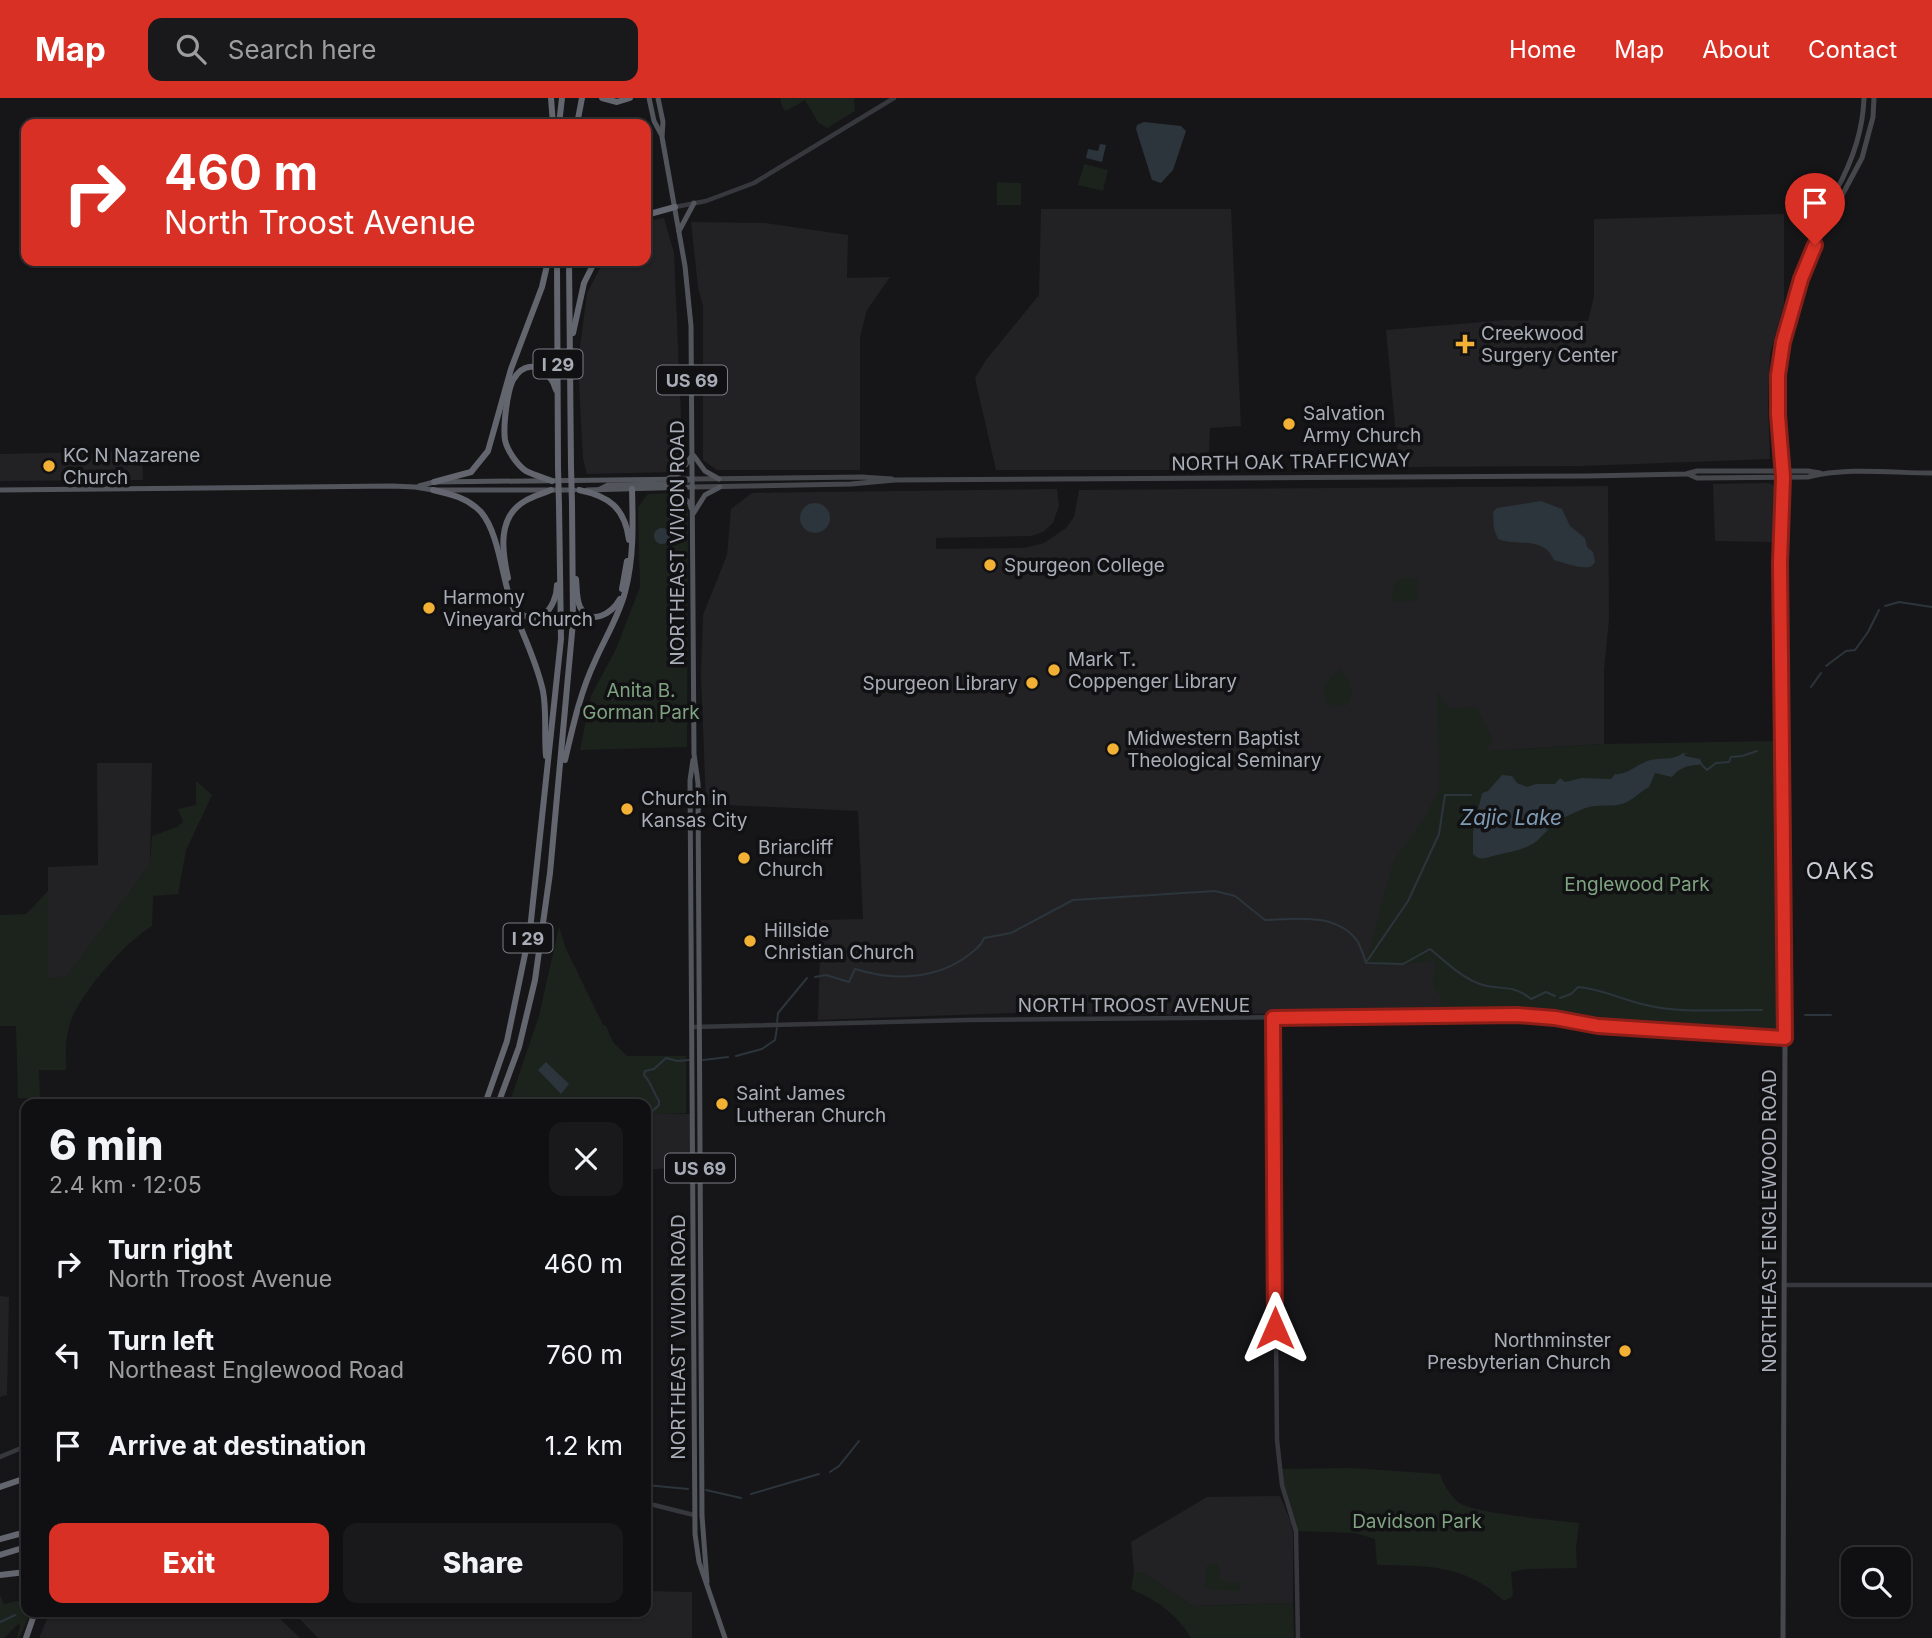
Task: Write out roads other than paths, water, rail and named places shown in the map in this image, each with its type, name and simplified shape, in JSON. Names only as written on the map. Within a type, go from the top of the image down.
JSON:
[{"type":"highway","points":[[551,98],[553,119]]},
{"type":"highway","points":[[560,119],[562,98]]},
{"type":"highway","points":[[578,119],[582,98]]},
{"type":"highway","points":[[602,98],[617,102],[630,98]]},
{"type":"highway","points":[[651,214],[675,207]]},
{"type":"highway","points":[[433,486],[471,472],[486,455],[511,369],[538,298],[547,266]]},
{"type":"highway","name":"I 29","points":[[487,1099],[507,1041],[532,917],[561,639],[557,266]]},
{"type":"highway","name":"I 29","points":[[500,1099],[519,1047],[535,980],[560,782],[573,622],[569,266]]},
{"type":"highway","points":[[570,345],[580,296],[593,266]]},
{"type":"highway","points":[[552,481],[526,471],[517,463],[505,440],[506,415],[514,379],[519,373],[532,367],[546,371],[551,376],[558,402]]},
{"type":"highway","points":[[433,486],[469,502],[484,516],[490,528],[506,587],[526,637],[542,690],[548,768]]},
{"type":"highway","points":[[560,782],[581,696],[625,592],[633,547],[632,489]]},
{"type":"highway","points":[[551,490],[529,498],[515,508],[504,530],[503,559],[509,586],[516,608],[524,616],[542,616],[554,605],[561,555]]},
{"type":"highway","points":[[572,567],[581,609],[600,617],[609,613],[620,598],[628,554],[627,528],[622,514],[614,505],[598,494],[579,490]]},
{"type":"highway","points":[[0,1487],[21,1480]]},
{"type":"highway","points":[[2,1538],[21,1532]]},
{"type":"highway","points":[[0,1555],[21,1549]]},
{"type":"highway","points":[[0,1575],[21,1573]]},
{"type":"highway","points":[[26,1638],[33,1617]]},
{"type":"main road","name":"US 69","points":[[649,98],[654,121],[662,137]]},
{"type":"main road","name":"US 69","points":[[658,98],[675,207]]},
{"type":"main road","name":"NORTHEAST ENGLEWOOD ROAD","points":[[1783,1638],[1785,1038],[1780,563],[1783,474],[1778,411],[1779,357],[1807,262],[1812,234],[1855,152],[1864,98]]},
{"type":"main road","name":"NORTHEAST ENGLEWOOD ROAD","points":[[1807,262],[1862,158],[1869,134],[1874,98]]},
{"type":"main road","points":[[679,231],[694,204]]},
{"type":"main road","name":"NORTHEAST VIVION ROAD","points":[[675,207],[691,326],[694,754],[698,783],[702,1517],[707,1582]]},
{"type":"main road","points":[[667,479],[680,473],[692,454],[705,471],[719,479]]},
{"type":"main road","name":"NORTH OAK TRAFFICWAY","points":[[0,491],[415,486],[597,490],[851,484],[895,480],[1686,474],[1697,471],[1783,474],[1808,471],[1932,473]]},
{"type":"main road","name":"NORTH OAK TRAFFICWAY","points":[[433,486],[667,479],[871,477],[895,480]]},
{"type":"main road","points":[[597,490],[608,485],[676,484],[692,479]]},
{"type":"main road","points":[[693,514],[705,495],[720,487]]},
{"type":"main road","points":[[667,488],[677,492],[690,503],[693,514]]},
{"type":"main road","name":"NORTHEAST VIVION ROAD","points":[[694,754],[690,780],[694,1515],[699,1562],[725,1638]]},
{"type":"main road","points":[[693,1285],[701,1293]]},
{"type":"street","points":[[675,207],[729,194],[754,183],[894,98]]},
{"type":"street","name":"NORTH TROOST AVENUE","points":[[692,1027],[1517,1015],[1555,1018],[1598,1026],[1785,1038]]},
{"type":"street","points":[[1273,1018],[1277,1440],[1283,1488],[1296,1531],[1298,1638]]},
{"type":"street","points":[[1784,1285],[1932,1285]]},
{"type":"street","points":[[0,1457],[21,1448]]},
{"type":"street","points":[[651,1504],[694,1515]]},
{"type":"water","points":[[1144,122],[1181,126],[1186,131],[1173,170],[1161,183],[1152,180],[1136,129],[1137,125]]},
{"type":"water","points":[[1100,144],[1106,145],[1102,162],[1086,158],[1088,149],[1098,151]]},
{"type":"water","points":[[1541,501],[1562,509],[1570,526],[1585,538],[1587,547],[1593,552],[1595,562],[1592,566],[1579,567],[1554,560],[1549,552],[1536,544],[1498,539],[1494,529],[1493,512],[1497,508]]},
{"type":"water","points":[[815,503],[825,508],[830,518],[825,528],[815,533],[805,528],[800,518],[805,508]]},
{"type":"water","points":[[659,528],[665,528],[670,536],[668,542],[659,544],[654,539],[654,533]]},
{"type":"water","name":"Zajic Lake","points":[[1683,753],[1689,754],[1684,754],[1685,756],[1700,759],[1703,765],[1686,767],[1672,777],[1655,773],[1649,787],[1630,800],[1620,805],[1591,807],[1576,812],[1558,821],[1526,847],[1484,858],[1473,854],[1473,832],[1482,793],[1488,791],[1502,775],[1512,776],[1517,783],[1527,787],[1555,784],[1560,778],[1565,782],[1582,778],[1611,779],[1615,774],[1624,773],[1646,761],[1671,758]]},
{"type":"water","points":[[546,1062],[569,1084],[561,1094],[538,1070]]},
{"type":"waterway","points":[[1885,606],[1899,602],[1932,607]]},
{"type":"waterway","points":[[1826,666],[1846,651],[1855,650],[1879,610]]},
{"type":"waterway","points":[[1811,687],[1821,673]]},
{"type":"waterway","points":[[1702,765],[1707,770],[1716,763],[1729,762],[1731,757],[1757,751]]},
{"type":"waterway","points":[[1367,961],[1408,901],[1439,834],[1445,795],[1471,795]]},
{"type":"waterway","points":[[815,977],[826,975],[849,982],[855,969],[899,976],[914,976],[943,969],[957,963],[976,949],[984,938],[1011,933],[1073,900],[1215,891],[1235,896],[1265,920],[1315,919],[1339,926],[1358,942],[1366,963],[1403,964],[1430,949],[1460,973],[1480,984],[1512,989],[1531,999],[1546,992],[1555,996]]},
{"type":"waterway","points":[[777,1022],[778,1013],[807,978]]},
{"type":"waterway","points":[[1560,998],[1571,994],[1578,987],[1660,1008],[1762,1010]]},
{"type":"waterway","points":[[1805,1015],[1831,1015]]},
{"type":"waterway","points":[[736,1056],[762,1049],[775,1040],[777,1028]]},
{"type":"waterway","points":[[703,1060],[728,1057]]},
{"type":"waterway","points":[[651,1112],[659,1105],[659,1101],[644,1075],[645,1071],[654,1069],[666,1058],[689,1060]]},
{"type":"waterway","points":[[830,1472],[839,1466],[859,1441]]},
{"type":"waterway","points":[[751,1494],[819,1474]]},
{"type":"waterway","points":[[651,1485],[688,1489]]},
{"type":"waterway","points":[[706,1490],[741,1498]]},
{"type":"waterway","points":[[0,1622],[15,1615]]},
{"type":"place","name":"Creekwood Surgery Center","points":[[1465,344]]},
{"type":"place","name":"Salvation Army Church","points":[[1289,424]]},
{"type":"place","name":"KC N Nazarene Church","points":[[49,466]]},
{"type":"place","name":"Spurgeon College","points":[[990,565]]},
{"type":"place","name":"Harmony Vineyard Church","points":[[429,608]]},
{"type":"place","name":"Mark T. Coppenger Library","points":[[1054,670]]},
{"type":"place","name":"Spurgeon Library","points":[[1032,683]]},
{"type":"place","name":"Midwestern Baptist Theological Seminary","points":[[1113,749]]},
{"type":"place","name":"Church in Kansas City","points":[[627,809]]},
{"type":"place","name":"Briarcliff Church","points":[[744,858]]},
{"type":"place","name":"Hillside Christian Church","points":[[750,941]]},
{"type":"place","name":"Saint James Lutheran Church","points":[[722,1104]]},
{"type":"place","name":"Northminster Presbyterian Church","points":[[1625,1351]]},
{"type":"district","name":"OAKS","points":[[1841,871]]},
{"type":"park label","name":"Anita B. Gorman Park","points":[[641,701]]},
{"type":"park label","name":"Englewood Park","points":[[1637,884]]},
{"type":"park label","name":"Davidson Park","points":[[1417,1521]]}]
